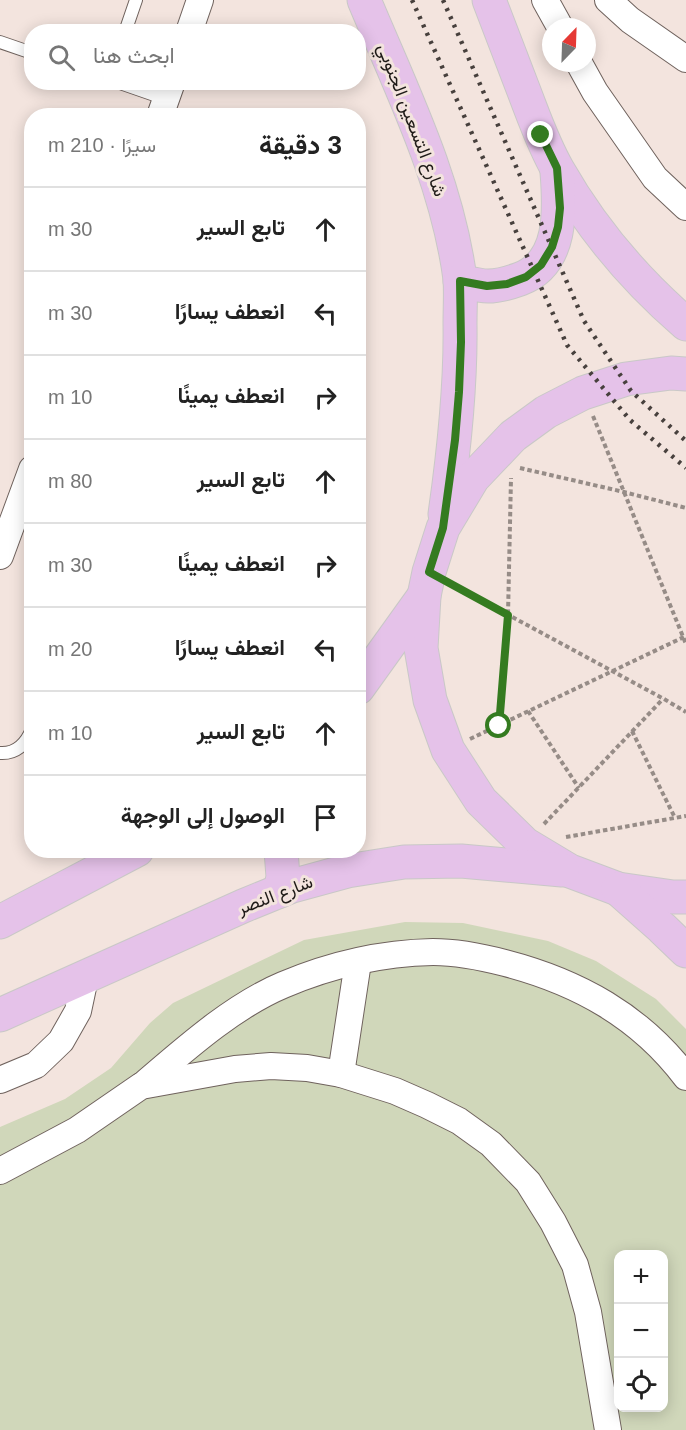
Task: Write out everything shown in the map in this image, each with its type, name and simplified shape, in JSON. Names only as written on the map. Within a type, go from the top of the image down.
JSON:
[{"type":"main road","name":"شارع التسعين الجنوبي","points":[[364,0],[429,156],[442,195],[460,281],[459,392],[443,528]]},
{"type":"main road","points":[[489,0],[541,135],[577,202],[607,243],[662,303],[686,324]]},
{"type":"main road","points":[[460,281],[487,286],[507,284],[526,277],[541,265],[552,247],[558,227],[560,208],[557,168]]},
{"type":"main road","points":[[686,374],[671,373],[626,379],[583,393],[546,411],[513,436],[473,478],[443,528],[427,584],[422,648],[430,700],[448,750],[481,801],[525,844],[570,871],[618,889],[686,897]]},
{"type":"main road","points":[[366,676],[427,584]]},
{"type":"main road","points":[[0,922],[122,858]]},
{"type":"main road","points":[[280,891],[283,877],[282,858]]},
{"type":"main road","name":"شارع النصر","points":[[0,1015],[243,906],[292,886],[347,871],[404,862],[461,861],[570,871]]},
{"type":"main road","points":[[618,889],[686,951]]},
{"type":"street","points":[[192,24],[200,0]]},
{"type":"street","points":[[545,0],[555,18]]},
{"type":"street","points":[[608,0],[630,20],[686,59]]},
{"type":"street","points":[[584,72],[595,92],[655,178],[686,207]]},
{"type":"street","points":[[0,554],[24,490]]},
{"type":"street","points":[[0,1170],[77,1130],[141,1086],[186,1048],[253,1000],[282,985],[323,970],[400,955],[435,952],[490,959],[526,969],[580,989],[619,1012],[653,1040],[686,1077]]},
{"type":"street","points":[[341,1074],[358,962]]},
{"type":"street","points":[[0,1080],[36,1065],[61,1041],[78,1011],[85,978]]},
{"type":"street","points":[[141,1086],[235,1069],[271,1066],[307,1068],[341,1074],[395,1091],[459,1121],[491,1144],[528,1182],[554,1222],[575,1264],[588,1312],[608,1430]]},
{"type":"lane","points":[[128,24],[136,0]]},
{"type":"lane","points":[[0,42],[24,50]]},
{"type":"lane","points":[[140,90],[166,99]]},
{"type":"lane","points":[[0,753],[15,750],[24,744]]},
{"type":"path","points":[[583,393],[685,636],[686,644]]},
{"type":"path","points":[[513,436],[511,466],[686,508]]},
{"type":"path","points":[[499,726],[508,615],[511,478]]},
{"type":"path","points":[[427,584],[508,615],[686,712]]},
{"type":"path","points":[[448,750],[685,636]]},
{"type":"path","points":[[525,844],[664,699]]},
{"type":"path","points":[[528,711],[579,788]]},
{"type":"path","points":[[632,732],[675,818]]},
{"type":"path","points":[[525,844],[686,816]]},
{"type":"green space","points":[[405,922],[463,923],[548,941],[596,961],[656,999],[686,1029],[686,1430],[0,1430],[0,1127],[65,1099],[111,1068],[150,1023],[173,1003],[304,940]]},
{"type":"railway","points":[[412,0],[567,345],[630,420],[686,468]]},
{"type":"railway","points":[[443,0],[584,321],[631,391],[686,441]]},
{"type":"route","points":[[499,726],[508,615],[429,572],[443,528],[455,440],[461,342],[460,281],[487,286],[507,284],[526,277],[541,265],[552,247],[558,227],[560,208],[557,168],[541,135]]}]
